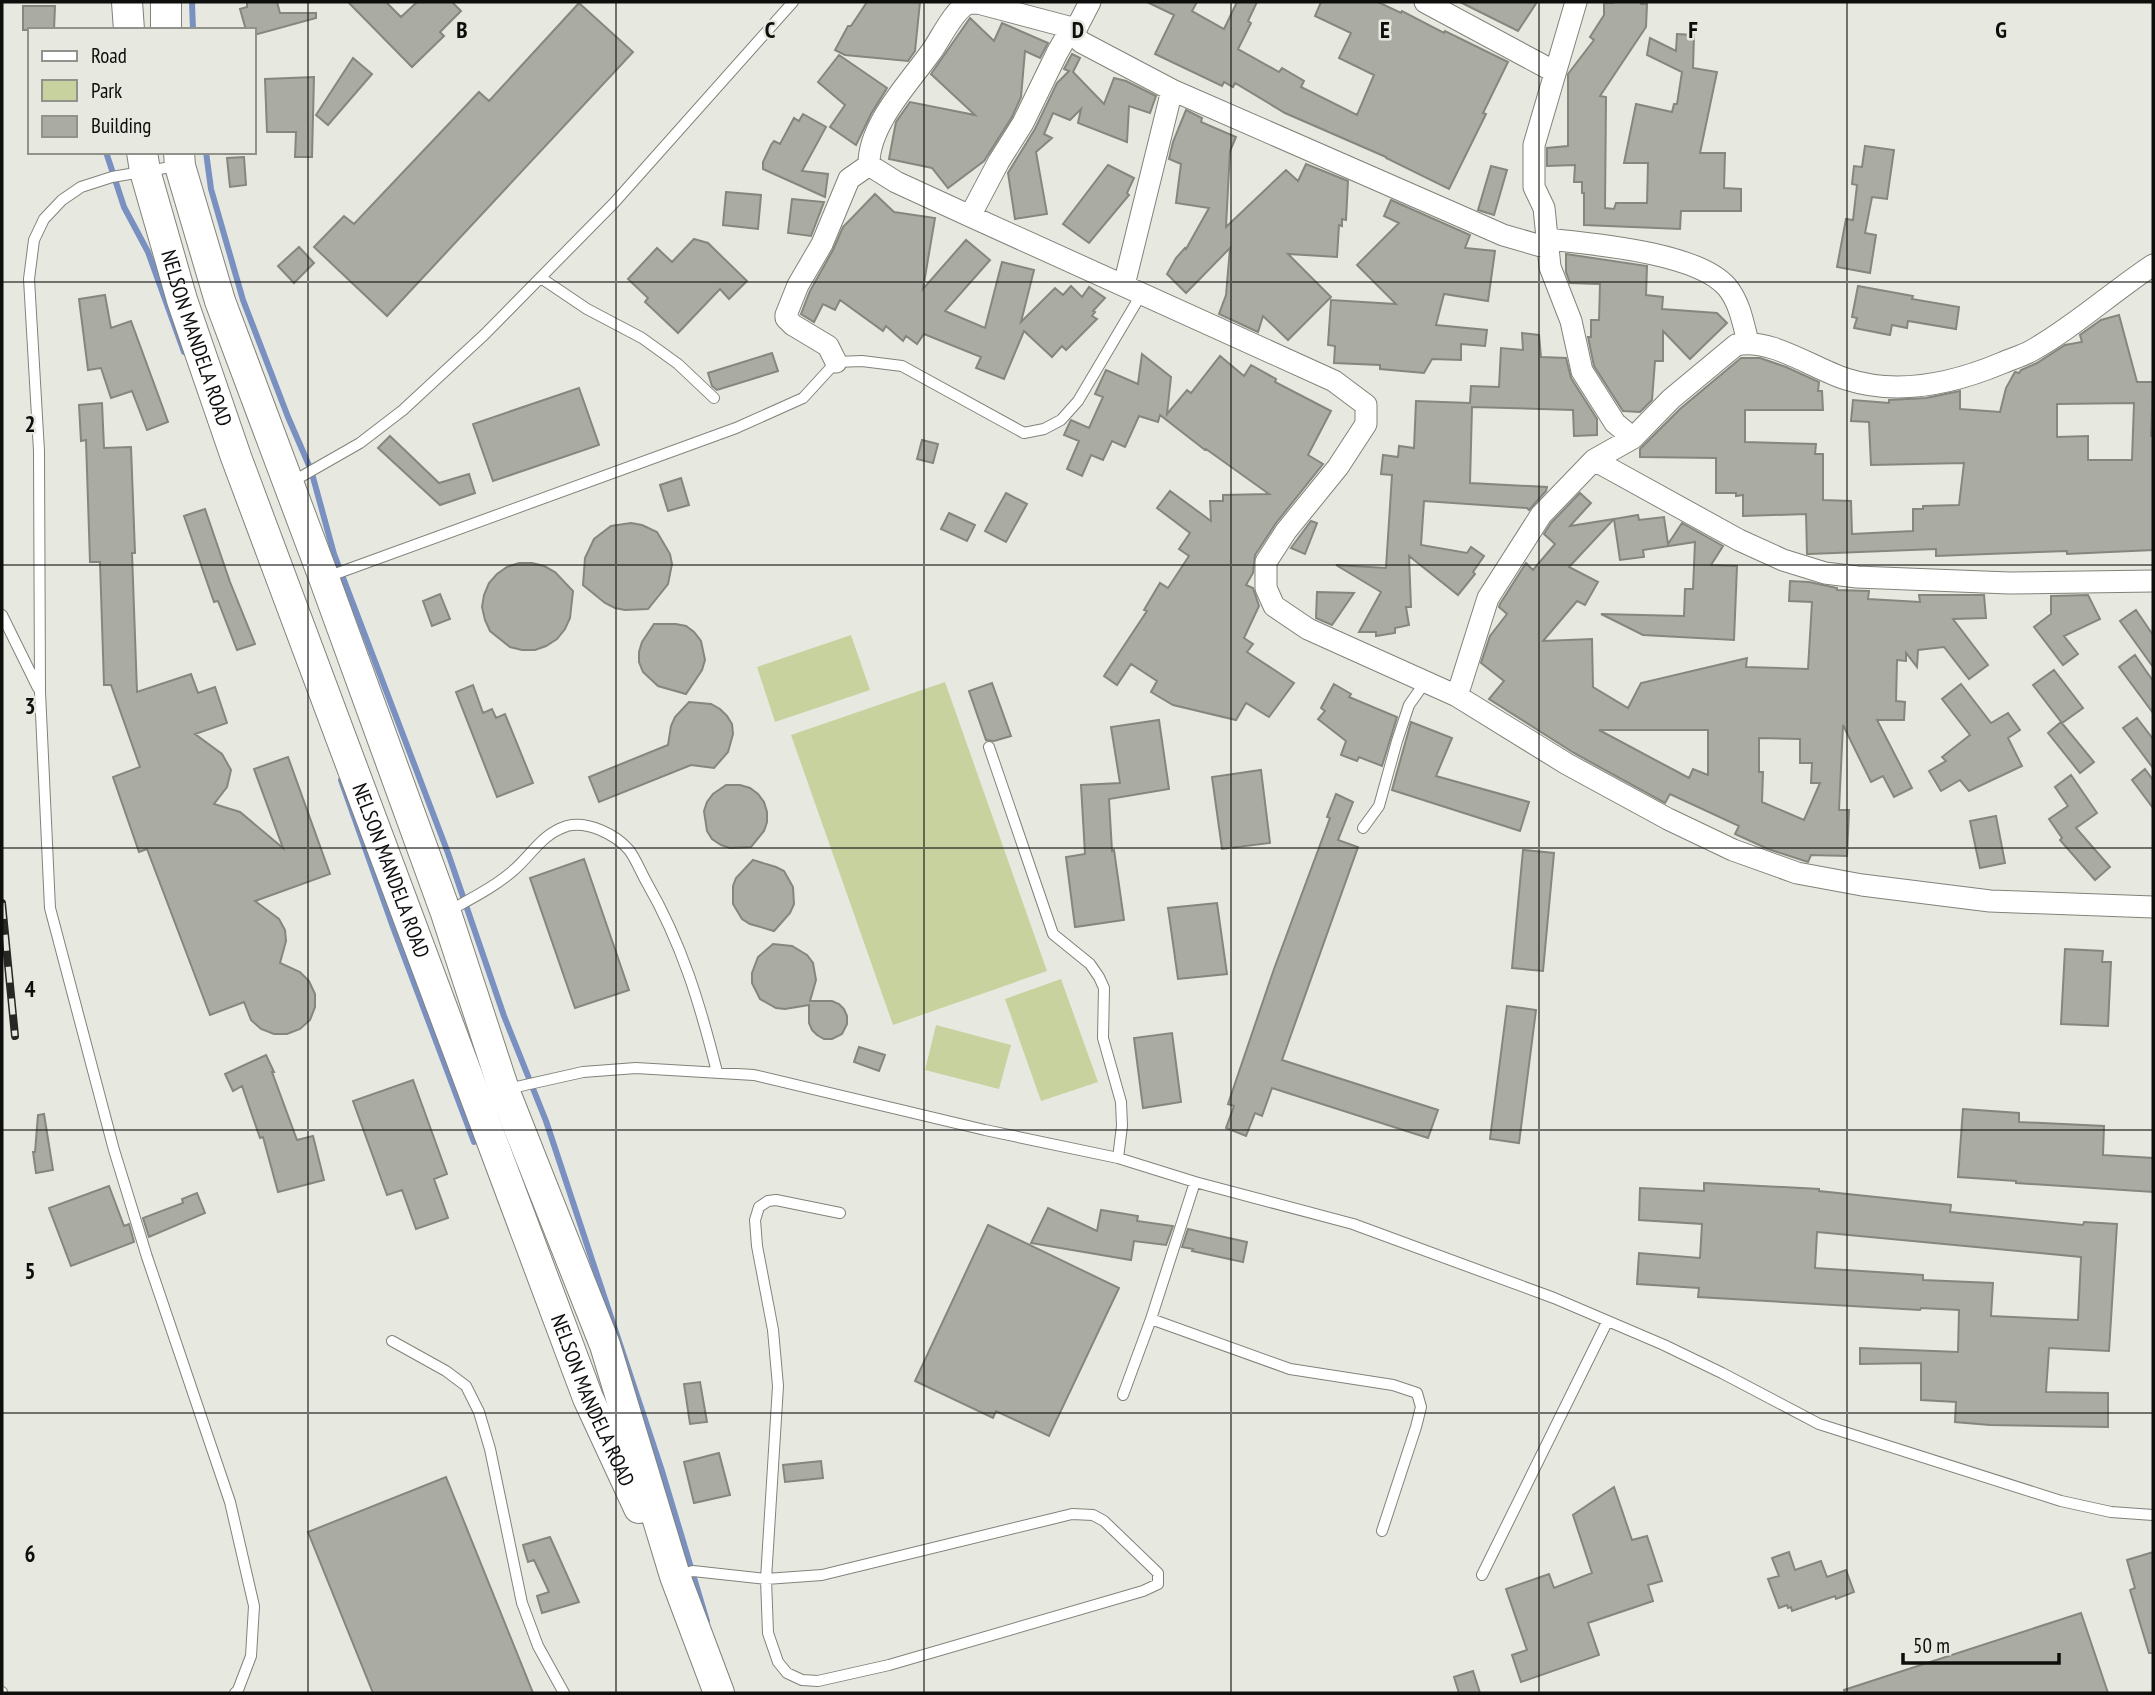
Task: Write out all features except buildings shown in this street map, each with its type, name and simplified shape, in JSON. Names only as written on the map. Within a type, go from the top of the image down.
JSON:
[{"type":"main road","points":[[127,2],[129,28]]},
{"type":"main road","points":[[166,2],[166,28]]},
{"type":"main road","name":"NELSON MANDELA ROAD","points":[[179,159],[220,301],[446,914],[489,1092]]},
{"type":"main road","name":"NELSON MANDELA ROAD","points":[[144,162],[181,300],[236,457],[489,1092],[588,1398],[632,1495],[675,1576],[719,1693]]},
{"type":"street","points":[[1090,2],[1076,29],[1075,35],[1081,42],[1172,90],[1503,235],[1547,244],[1596,245],[1650,254],[1695,266],[1715,276],[1727,288],[1739,307],[1748,342]]},
{"type":"street","points":[[1425,2],[1555,72]]},
{"type":"street","points":[[1576,2],[1535,145],[1534,187],[1544,208],[1550,267],[1571,321],[1582,371],[1615,423],[1633,438]]},
{"type":"street","points":[[869,165],[870,148],[894,100],[931,53],[955,16],[967,4],[978,3],[1076,29]]},
{"type":"street","points":[[970,216],[1023,123],[1057,53],[1065,39],[1076,29]]},
{"type":"street","points":[[1133,289],[1172,90]]},
{"type":"street","points":[[869,165],[896,182],[1334,381],[1366,405],[1366,424],[1338,467],[1286,531],[1266,562],[1266,588],[1275,606],[1308,629],[1457,696],[1567,764],[1668,819],[1733,850],[1797,873],[1862,886],[1990,901],[2153,907]]},
{"type":"street","points":[[836,362],[828,346],[793,325],[786,315],[798,285],[822,244],[849,179],[869,165]]},
{"type":"street","points":[[1457,696],[1488,598],[1541,515],[1594,460],[1633,438],[1671,399],[1736,345],[1748,342],[1769,346],[1824,371],[1876,386],[1925,386],[1987,369],[2030,352],[2153,265]]},
{"type":"street","points":[[1594,460],[1739,540],[1794,564],[1825,573],[1857,577],[2009,583],[2153,581]]},
{"type":"lane","points":[[288,485],[360,443],[403,410],[485,334],[614,202],[793,2]]},
{"type":"lane","points":[[179,159],[144,162],[112,177],[81,187],[62,200],[44,219],[34,240],[29,279],[39,451],[40,692],[50,908],[114,1150],[146,1257],[230,1502],[254,1606],[251,1656],[235,1693]]},
{"type":"lane","points":[[541,278],[587,309],[642,338],[678,364],[714,398]]},
{"type":"lane","points":[[324,578],[736,428],[803,397],[836,362],[862,361],[902,366],[1024,433],[1044,429],[1061,420],[1077,401],[1133,289]]},
{"type":"lane","points":[[2,615],[40,692]]},
{"type":"lane","points":[[1363,828],[1379,806],[1409,705],[1426,681]]},
{"type":"lane","points":[[989,747],[1053,934],[1090,964],[1104,988],[1103,1038],[1121,1102],[1122,1126],[1118,1158]]},
{"type":"lane","points":[[446,914],[492,887],[516,869],[537,844],[551,833],[584,824],[603,831],[628,850],[667,919],[701,1007],[717,1072]]},
{"type":"lane","points":[[489,1092],[583,1072],[636,1068],[754,1075],[1118,1158],[1195,1182],[1353,1224],[1554,1298],[1664,1345],[1819,1424],[2061,1501],[2111,1512],[2153,1515]]},
{"type":"lane","points":[[1123,1395],[1151,1319],[1195,1182]]},
{"type":"lane","points":[[675,1576],[693,1572],[766,1579],[822,1575],[1072,1514],[1093,1515],[1104,1521],[1158,1573],[1157,1584],[1143,1591],[889,1665],[818,1681],[802,1680],[787,1673],[778,1662],[768,1633],[766,1579],[778,1386],[773,1330],[757,1246],[755,1220],[759,1207],[768,1201],[776,1200],[840,1213]]},
{"type":"lane","points":[[1151,1319],[1290,1369],[1393,1385],[1417,1393],[1421,1407],[1416,1427],[1382,1531]]},
{"type":"lane","points":[[1482,1575],[1607,1322]]},
{"type":"lane","points":[[392,1341],[446,1371],[466,1387],[479,1412],[490,1449],[522,1603],[538,1646],[564,1693]]},
{"type":"green space","points":[[851,635],[870,690],[775,722],[757,667]]},
{"type":"green space","points":[[945,682],[1047,971],[893,1025],[791,735]]},
{"type":"green space","points":[[1061,979],[1098,1082],[1041,1101],[1005,999]]},
{"type":"green space","points":[[936,1025],[1011,1045],[999,1089],[925,1070]]},
{"type":"waterway","points":[[192,2],[193,28]]},
{"type":"waterway","points":[[107,154],[124,207],[148,252],[184,352]]},
{"type":"waterway","points":[[206,154],[211,189],[243,300],[311,470],[334,554],[448,853],[504,1016],[546,1121],[662,1471],[707,1621]]},
{"type":"waterway","points":[[341,780],[474,1142]]},
{"type":"railway","points":[[2,903],[15,1036]]}]
